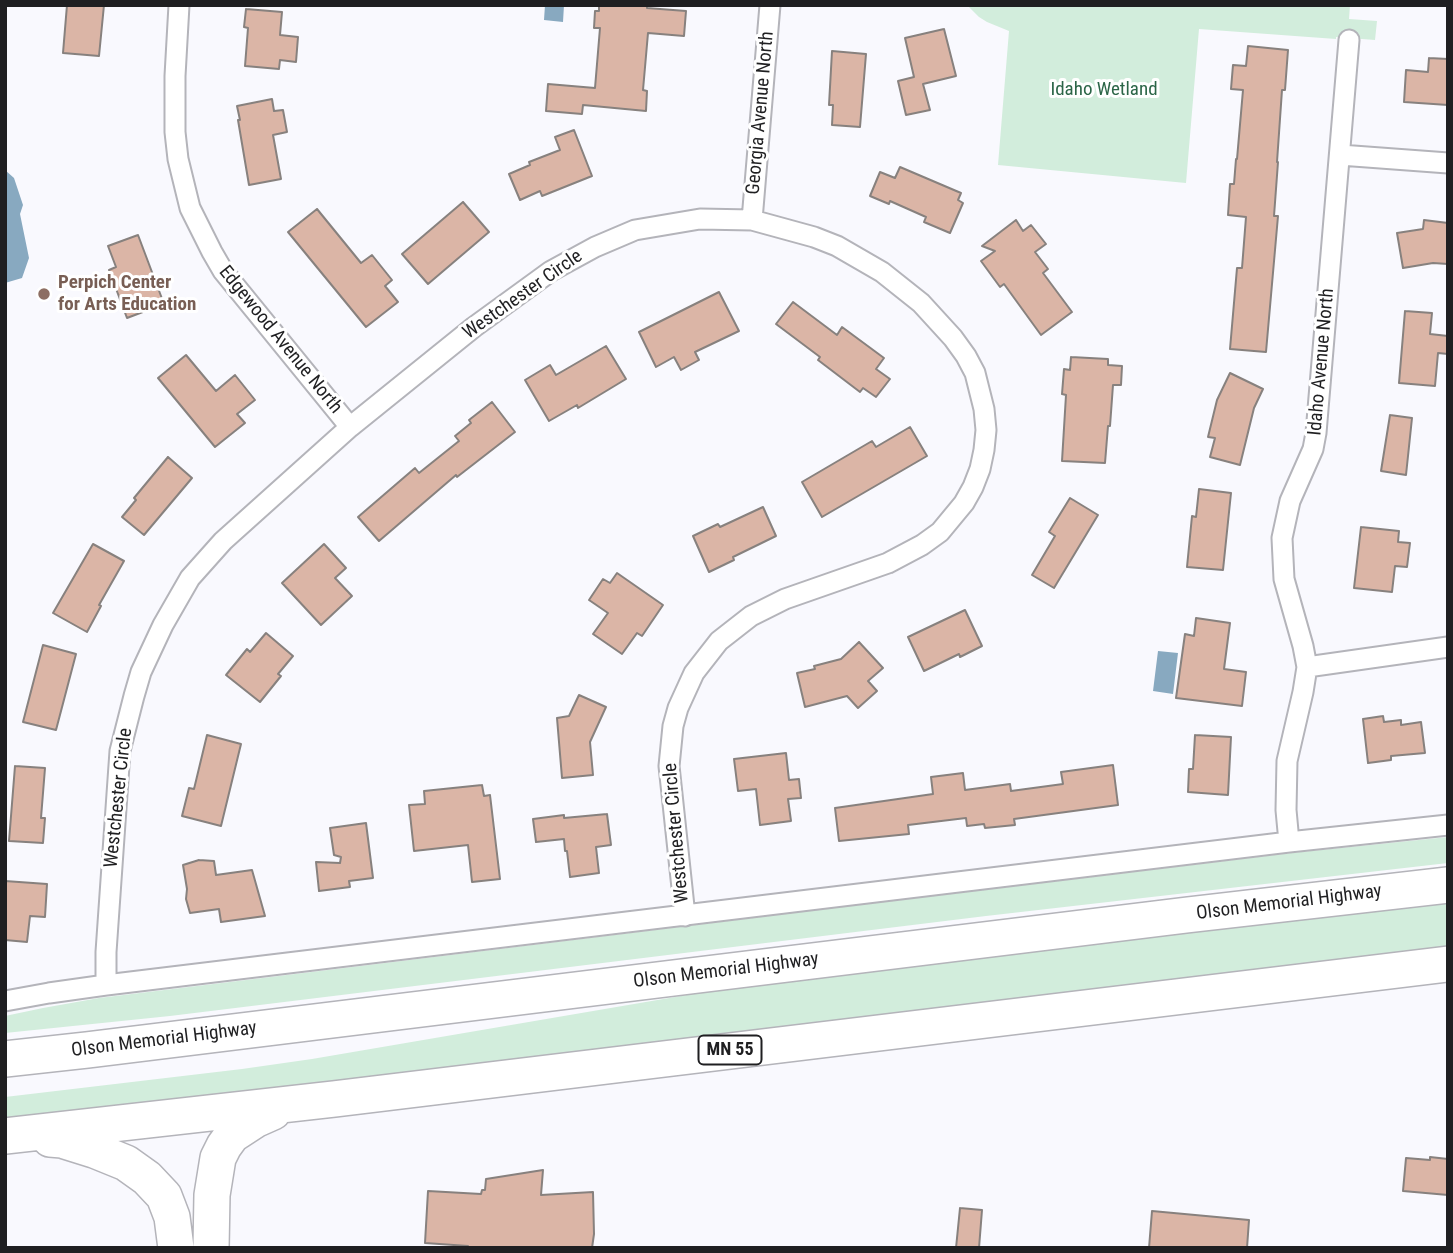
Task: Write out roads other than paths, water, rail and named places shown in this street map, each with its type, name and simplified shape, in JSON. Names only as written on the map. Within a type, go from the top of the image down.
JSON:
[{"type":"highway","name":"Olson Memorial Highway","points":[[5,1059],[1173,916],[1448,885]]},
{"type":"highway","name":"MN 55","points":[[8,1136],[1448,964]]},
{"type":"highway","points":[[211,1248],[215,1172],[224,1146],[232,1135],[255,1120],[304,1102]]},
{"type":"highway","points":[[8,1136],[62,1140],[126,1163],[147,1178],[164,1196],[172,1217],[176,1248]]},
{"type":"street","name":"Edgewood Avenue North","points":[[180,5],[175,76],[175,132],[178,159],[190,208],[223,271],[350,427]]},
{"type":"street","name":"Georgia Avenue North","points":[[752,220],[770,5]]},
{"type":"street","name":"Idaho Avenue North","points":[[1289,842],[1286,810],[1287,761],[1307,667],[1284,579],[1282,538],[1290,501],[1313,449],[1316,433],[1349,40]]},
{"type":"street","points":[[1339,155],[1448,163]]},
{"type":"street","name":"Westchester Circle","points":[[106,985],[120,751],[134,696],[147,660],[190,578],[207,557],[350,427],[474,327],[551,271],[583,252],[635,230],[700,219],[752,220],[837,246],[882,272],[921,303],[953,338],[975,373],[986,430],[980,469],[973,487],[964,503],[940,532],[888,563],[785,599],[751,616],[719,641],[695,673],[678,708],[673,726],[669,766],[685,916]]},
{"type":"street","points":[[1307,667],[1448,647]]},
{"type":"street","points":[[5,1001],[106,985],[1448,825]]},
{"type":"water","points":[[545,5],[564,5],[563,22],[544,20]]},
{"type":"water","points":[[5,170],[14,178],[23,205],[20,214],[29,258],[22,278],[5,283]]},
{"type":"water","points":[[1158,651],[1178,653],[1173,694],[1153,691]]},
{"type":"place","name":"Perpich Center for Arts Education","points":[[44,294]]},
{"type":"park label","name":"Idaho Wetland","points":[[1104,90]]}]
